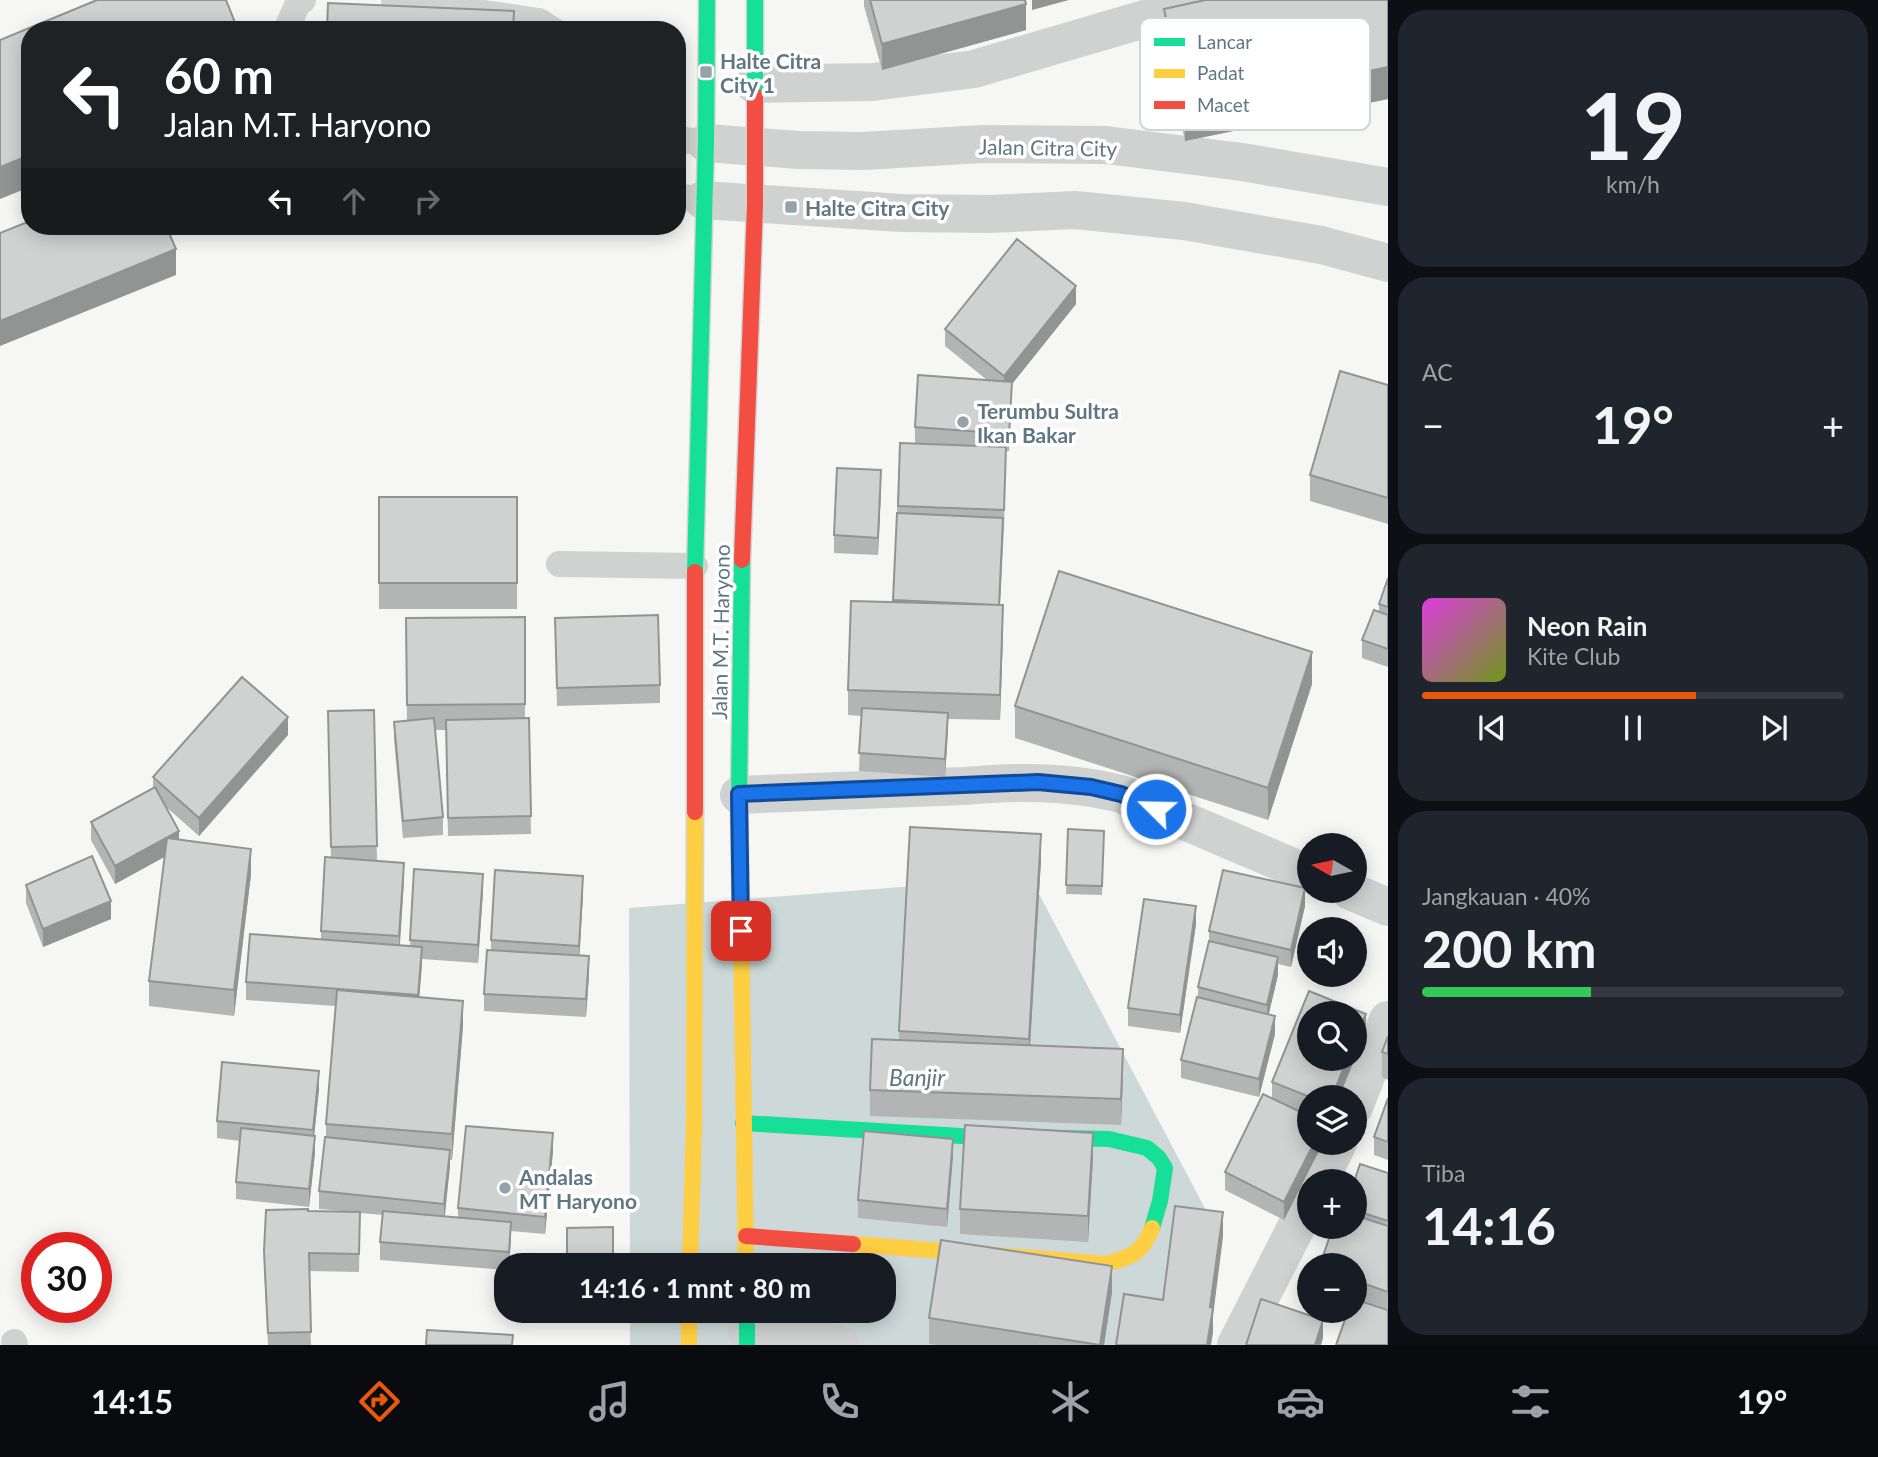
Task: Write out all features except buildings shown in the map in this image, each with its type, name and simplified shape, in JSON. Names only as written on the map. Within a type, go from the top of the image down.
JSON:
[{"type":"main road","name":"Jalan M.T. Haryono","points":[[690,1253],[694,1124],[695,566],[690,198],[692,141],[707,0]]},
{"type":"main road","name":"Jalan M.T. Haryono","points":[[746,1253],[739,794],[742,517],[755,205],[755,0]]},
{"type":"main road","points":[[743,1123],[961,1136],[1109,1139],[1147,1148],[1160,1158],[1165,1168],[1160,1201],[1146,1242],[1135,1255],[1106,1264],[746,1236]]},
{"type":"main road","points":[[688,1345],[689,1323]]},
{"type":"street","points":[[1148,18],[1228,0]]},
{"type":"street","points":[[754,84],[873,82],[974,69],[1140,20]]},
{"type":"street","name":"Jalan Citra City","points":[[692,141],[754,147],[863,151],[982,145],[1105,145],[1242,162],[1388,187]]},
{"type":"street","points":[[860,211],[863,151]]},
{"type":"street","points":[[690,198],[860,211],[989,214],[1089,211],[1184,221],[1321,245],[1388,263]]},
{"type":"street","points":[[739,794],[997,783],[1063,783],[1121,794],[1297,869]]},
{"type":"street","points":[[1367,898],[1388,907]]},
{"type":"street","points":[[1363,1085],[1388,1020]]},
{"type":"street","points":[[1236,1345],[1297,1226]]},
{"type":"street","points":[[747,1329],[841,1345]]},
{"type":"lane","points":[[290,21],[298,3],[303,0]]},
{"type":"lane","points":[[394,0],[539,21]]},
{"type":"lane","points":[[559,564],[695,566]]},
{"type":"water","name":"Banjir","points":[[1030,877],[1209,1216],[1192,1345],[630,1345],[630,1323],[896,1323],[896,1253],[630,1253],[629,908]]},
{"type":"traffic: fast","points":[[695,572],[707,0]]},
{"type":"traffic: fast","points":[[755,0],[755,96]]},
{"type":"traffic: fast","points":[[741,925],[739,795],[742,560]]},
{"type":"traffic: fast","points":[[743,1123],[961,1136],[1109,1139],[1147,1148],[1159,1158],[1165,1168],[1160,1201],[1152,1228]]},
{"type":"traffic: fast","points":[[747,1323],[747,1345]]},
{"type":"traffic: slow","points":[[690,1253],[694,1124],[695,812]]},
{"type":"traffic: slow","points":[[741,925],[746,1253]]},
{"type":"traffic: slow","points":[[853,1244],[1106,1264],[1135,1253],[1144,1244],[1152,1228]]},
{"type":"traffic: slow","points":[[689,1323],[689,1345]]},
{"type":"traffic: jam","points":[[742,560],[755,205],[755,96]]},
{"type":"traffic: jam","points":[[695,572],[695,812]]},
{"type":"traffic: jam","points":[[746,1236],[853,1244]]},
{"type":"place","name":"Halte Citra City 1","points":[[706,72]]},
{"type":"place","name":"Halte Citra City","points":[[791,207]]},
{"type":"place","name":"Terumbu Sultra Ikan Bakar","points":[[963,422]]},
{"type":"place","name":"Andalas MT Haryono","points":[[505,1188]]},
{"type":"route","points":[[741,931],[739,794],[1038,782],[1091,787],[1121,794],[1156,809]]}]
